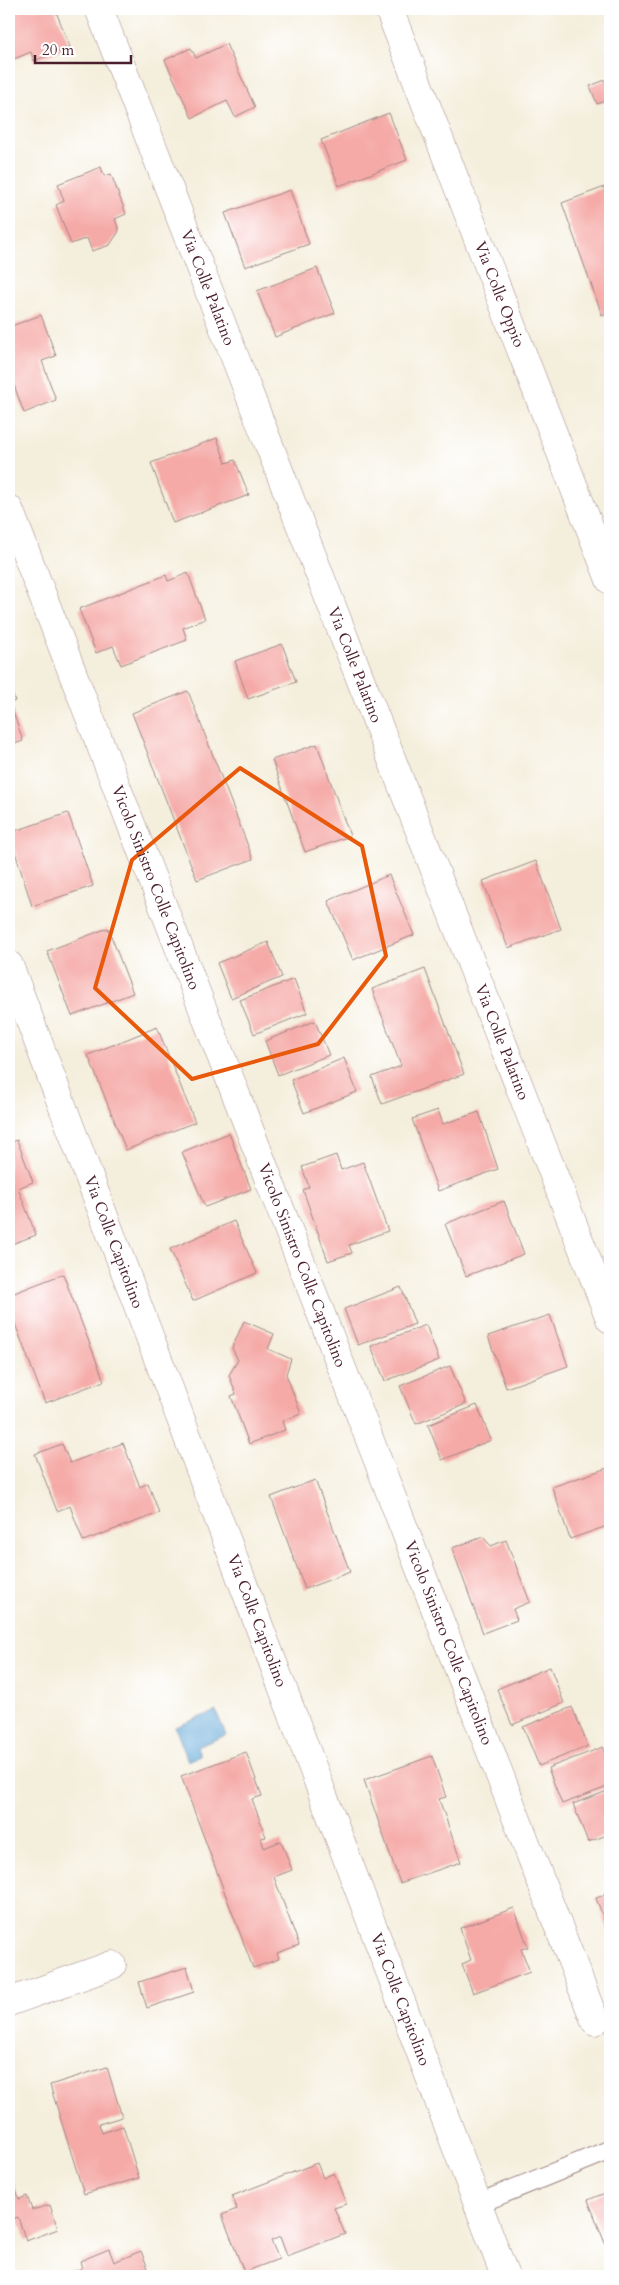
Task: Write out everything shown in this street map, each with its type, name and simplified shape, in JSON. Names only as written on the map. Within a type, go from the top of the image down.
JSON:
[{"type":"street","name":"Via Colle Palatino","points":[[99,9],[610,1319]]},
{"type":"street","name":"Via Colle Oppio","points":[[389,9],[610,580]]},
{"type":"street","name":"Vicolo Sinistro Colle Capitolino","points":[[9,509],[595,2021]]},
{"type":"street","name":"Via Colle Capitolino","points":[[9,965],[505,2276]]},
{"type":"street","points":[[9,2002],[112,1965]]},
{"type":"lane","points":[[477,2204],[610,2150]]},
{"type":"highlighted area","points":[[240,768],[362,846],[386,956],[318,1044],[192,1079],[95,988],[132,860]]},
{"type":"water","points":[[216,1711],[226,1735],[197,1747],[200,1756],[188,1761],[175,1727]]},
{"type":"building","points":[[9,9],[55,9],[70,47],[34,61],[31,52],[14,59],[9,46]]},
{"type":"building","points":[[226,44],[255,107],[235,117],[227,101],[192,118],[165,60],[191,48],[196,58]]},
{"type":"building","points":[[610,78],[610,99],[597,104],[590,86]]},
{"type":"building","points":[[389,113],[407,160],[339,186],[321,140]]},
{"type":"building","points":[[101,167],[104,176],[111,174],[126,214],[115,219],[119,231],[110,245],[92,251],[87,238],[71,244],[56,205],[64,201],[58,184]]},
{"type":"building","points":[[610,185],[610,312],[602,315],[562,203]]},
{"type":"building","points":[[290,190],[309,244],[245,267],[225,213]]},
{"type":"building","points":[[317,268],[335,313],[275,337],[257,291]]},
{"type":"building","points":[[41,315],[56,356],[42,361],[56,400],[24,413],[9,371],[9,327]]},
{"type":"building","points":[[217,438],[226,463],[235,460],[249,495],[173,523],[151,463]]},
{"type":"building","points":[[188,573],[205,619],[183,628],[187,640],[121,665],[113,646],[96,653],[79,609],[166,575],[168,581]]},
{"type":"building","points":[[282,644],[296,682],[248,699],[235,661]]},
{"type":"building","points":[[9,683],[15,701],[10,703],[23,741],[9,746]]},
{"type":"building","points":[[188,691],[253,859],[197,880],[132,713]]},
{"type":"building","points":[[317,744],[350,836],[305,852],[272,760]]},
{"type":"building","points":[[68,813],[93,886],[32,906],[9,833]]},
{"type":"building","points":[[536,861],[561,929],[508,948],[483,881]]},
{"type":"building","points":[[389,875],[414,935],[353,960],[328,901]]},
{"type":"building","points":[[108,928],[133,993],[72,1016],[47,951]]},
{"type":"building","points":[[268,942],[282,977],[231,998],[217,963]]},
{"type":"building","points":[[425,969],[464,1074],[382,1104],[372,1077],[401,1066],[372,989]]},
{"type":"building","points":[[294,979],[307,1013],[254,1034],[240,1000]]},
{"type":"building","points":[[315,1021],[329,1055],[278,1075],[265,1041]]},
{"type":"building","points":[[157,1027],[195,1122],[126,1150],[88,1055]]},
{"type":"building","points":[[344,1058],[357,1092],[304,1113],[291,1080]]},
{"type":"building","points":[[438,1110],[443,1124],[479,1112],[498,1169],[438,1191],[412,1119]]},
{"type":"building","points":[[229,1133],[251,1189],[205,1207],[182,1152]]},
{"type":"building","points":[[17,1140],[33,1182],[18,1188],[36,1235],[9,1245],[9,1143]]},
{"type":"building","points":[[336,1155],[341,1170],[363,1162],[388,1231],[349,1245],[352,1253],[328,1261],[303,1190],[309,1187],[302,1167]]},
{"type":"building","points":[[504,1201],[524,1254],[466,1276],[445,1224]]},
{"type":"building","points":[[234,1221],[257,1273],[193,1301],[170,1249]]},
{"type":"building","points":[[63,1274],[104,1381],[45,1403],[9,1308],[9,1295]]},
{"type":"building","points":[[401,1287],[415,1324],[358,1345],[344,1309]]},
{"type":"building","points":[[550,1315],[568,1366],[506,1388],[488,1336]]},
{"type":"building","points":[[244,1321],[274,1334],[268,1349],[291,1359],[286,1374],[301,1414],[282,1421],[285,1430],[249,1444],[231,1396],[236,1394],[229,1375],[238,1360],[232,1348]]},
{"type":"building","points":[[426,1325],[439,1360],[385,1381],[371,1346]]},
{"type":"building","points":[[450,1366],[466,1404],[416,1424],[400,1386]]},
{"type":"building","points":[[477,1405],[491,1440],[442,1460],[428,1425]]},
{"type":"building","points":[[123,1443],[140,1487],[148,1483],[159,1513],[83,1541],[70,1506],[57,1511],[35,1454],[62,1444],[70,1463]]},
{"type":"building","points":[[610,1467],[610,1525],[570,1539],[552,1487]]},
{"type":"building","points":[[315,1480],[350,1572],[305,1589],[271,1497]]},
{"type":"building","points":[[483,1537],[491,1546],[506,1540],[530,1602],[513,1609],[517,1620],[483,1633],[452,1548]]},
{"type":"building","points":[[550,1667],[564,1703],[512,1725],[497,1689]]},
{"type":"building","points":[[572,1707],[588,1746],[539,1766],[523,1727]]},
{"type":"building","points":[[603,1747],[610,1768],[610,1786],[562,1804],[548,1768]]},
{"type":"building","points":[[246,1752],[262,1796],[252,1799],[266,1837],[261,1838],[264,1848],[281,1841],[292,1870],[274,1877],[299,1945],[277,1953],[279,1959],[253,1968],[181,1776]]},
{"type":"building","points":[[432,1756],[446,1797],[439,1799],[461,1862],[400,1883],[364,1780]]},
{"type":"building","points":[[610,1790],[610,1834],[588,1842],[573,1804]]},
{"type":"building","points":[[610,1893],[610,1935],[596,1898]]},
{"type":"building","points":[[514,1908],[528,1947],[521,1949],[530,1972],[473,1993],[462,1964],[471,1960],[460,1928]]},
{"type":"building","points":[[187,1967],[194,1992],[147,2008],[139,1982]]},
{"type":"building","points":[[107,2067],[122,2117],[99,2124],[102,2133],[123,2126],[139,2178],[84,2194],[50,2085]]},
{"type":"building","points":[[317,2163],[323,2178],[334,2173],[346,2204],[334,2208],[345,2234],[287,2256],[280,2237],[271,2241],[279,2259],[244,2272],[222,2215],[237,2209],[232,2196]]},
{"type":"building","points":[[9,2169],[19,2199],[27,2196],[32,2210],[50,2205],[58,2229],[26,2241],[18,2217],[9,2220]]},
{"type":"building","points":[[610,2191],[610,2256],[588,2200]]},
{"type":"building","points":[[109,2249],[114,2262],[141,2251],[151,2276],[61,2276],[82,2268],[80,2261]]}]
